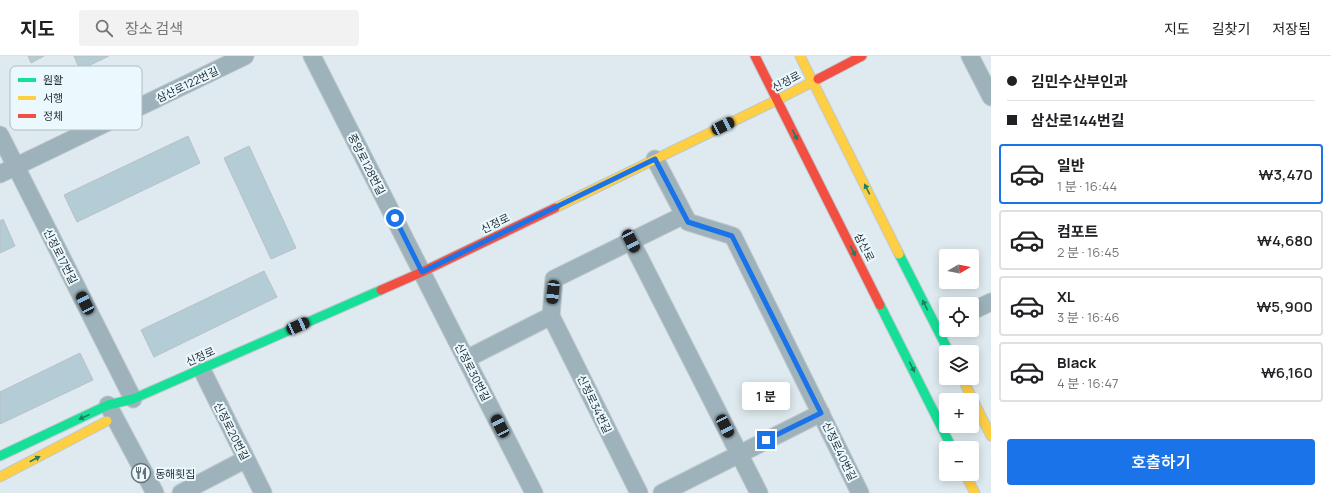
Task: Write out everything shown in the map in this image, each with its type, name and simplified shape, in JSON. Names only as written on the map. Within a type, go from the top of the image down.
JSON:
[{"type":"main road","name":"삼산로","points":[[756,56],[948,441]]},
{"type":"main road","points":[[800,56],[939,320]]},
{"type":"main road","name":"신정로","points":[[0,478],[134,399],[201,368],[422,272],[777,100],[862,56]]},
{"type":"main road","points":[[966,385],[991,436]]},
{"type":"main road","name":"신정로","points":[[0,456],[112,411],[134,399]]},
{"type":"main road","points":[[969,481],[975,493]]},
{"type":"street","name":"삼산로122번길","points":[[142,106],[245,56]]},
{"type":"street","name":"중앙로128번길","points":[[312,56],[422,272]]},
{"type":"street","points":[[970,56],[991,97]]},
{"type":"street","name":"삼산로122번길","points":[[0,174],[92,130]]},
{"type":"street","name":"신정로17번길","points":[[0,135],[134,399]]},
{"type":"street","name":"신정로40번길","points":[[655,159],[688,222],[732,236],[860,493]]},
{"type":"street","points":[[466,359],[550,316],[554,280],[684,215]]},
{"type":"street","points":[[631,241],[759,493]]},
{"type":"street","name":"신정로30번길","points":[[422,272],[534,493]]},
{"type":"street","points":[[979,308],[991,302]]},
{"type":"street","name":"신정로34번길","points":[[550,316],[638,493]]},
{"type":"street","name":"신정로20번길","points":[[201,368],[263,493]]},
{"type":"street","points":[[112,411],[155,493]]},
{"type":"street","points":[[662,493],[821,413]]},
{"type":"street","points":[[181,493],[246,459]]},
{"type":"building","points":[[28,56],[44,56],[31,63]]},
{"type":"building","points":[[74,56],[109,56],[88,66],[78,66]]},
{"type":"building","points":[[188,136],[200,163],[77,222],[64,195]]},
{"type":"building","points":[[249,146],[296,248],[271,259],[224,158]]},
{"type":"building","points":[[3,219],[15,246],[0,253],[0,221]]},
{"type":"building","points":[[264,271],[277,297],[154,357],[141,330]]},
{"type":"building","points":[[80,353],[93,380],[0,424],[0,392]]},
{"type":"traffic: fast","points":[[899,254],[945,345]]},
{"type":"traffic: fast","points":[[0,456],[108,405],[133,399],[381,290]]},
{"type":"traffic: fast","points":[[880,305],[948,441]]},
{"type":"traffic: slow","points":[[800,56],[899,254]]},
{"type":"traffic: slow","points":[[555,208],[818,79]]},
{"type":"traffic: slow","points":[[966,385],[991,436]]},
{"type":"traffic: slow","points":[[0,477],[107,421]]},
{"type":"traffic: slow","points":[[969,481],[975,493]]},
{"type":"traffic: jam","points":[[755,56],[880,305]]},
{"type":"traffic: jam","points":[[818,79],[862,56]]},
{"type":"traffic: jam","points":[[381,290],[555,208]]},
{"type":"place","name":"동해횟집","points":[[141,473]]},
{"type":"route","points":[[395,218],[422,272],[655,159],[688,222],[732,236],[821,413],[766,440]]}]
